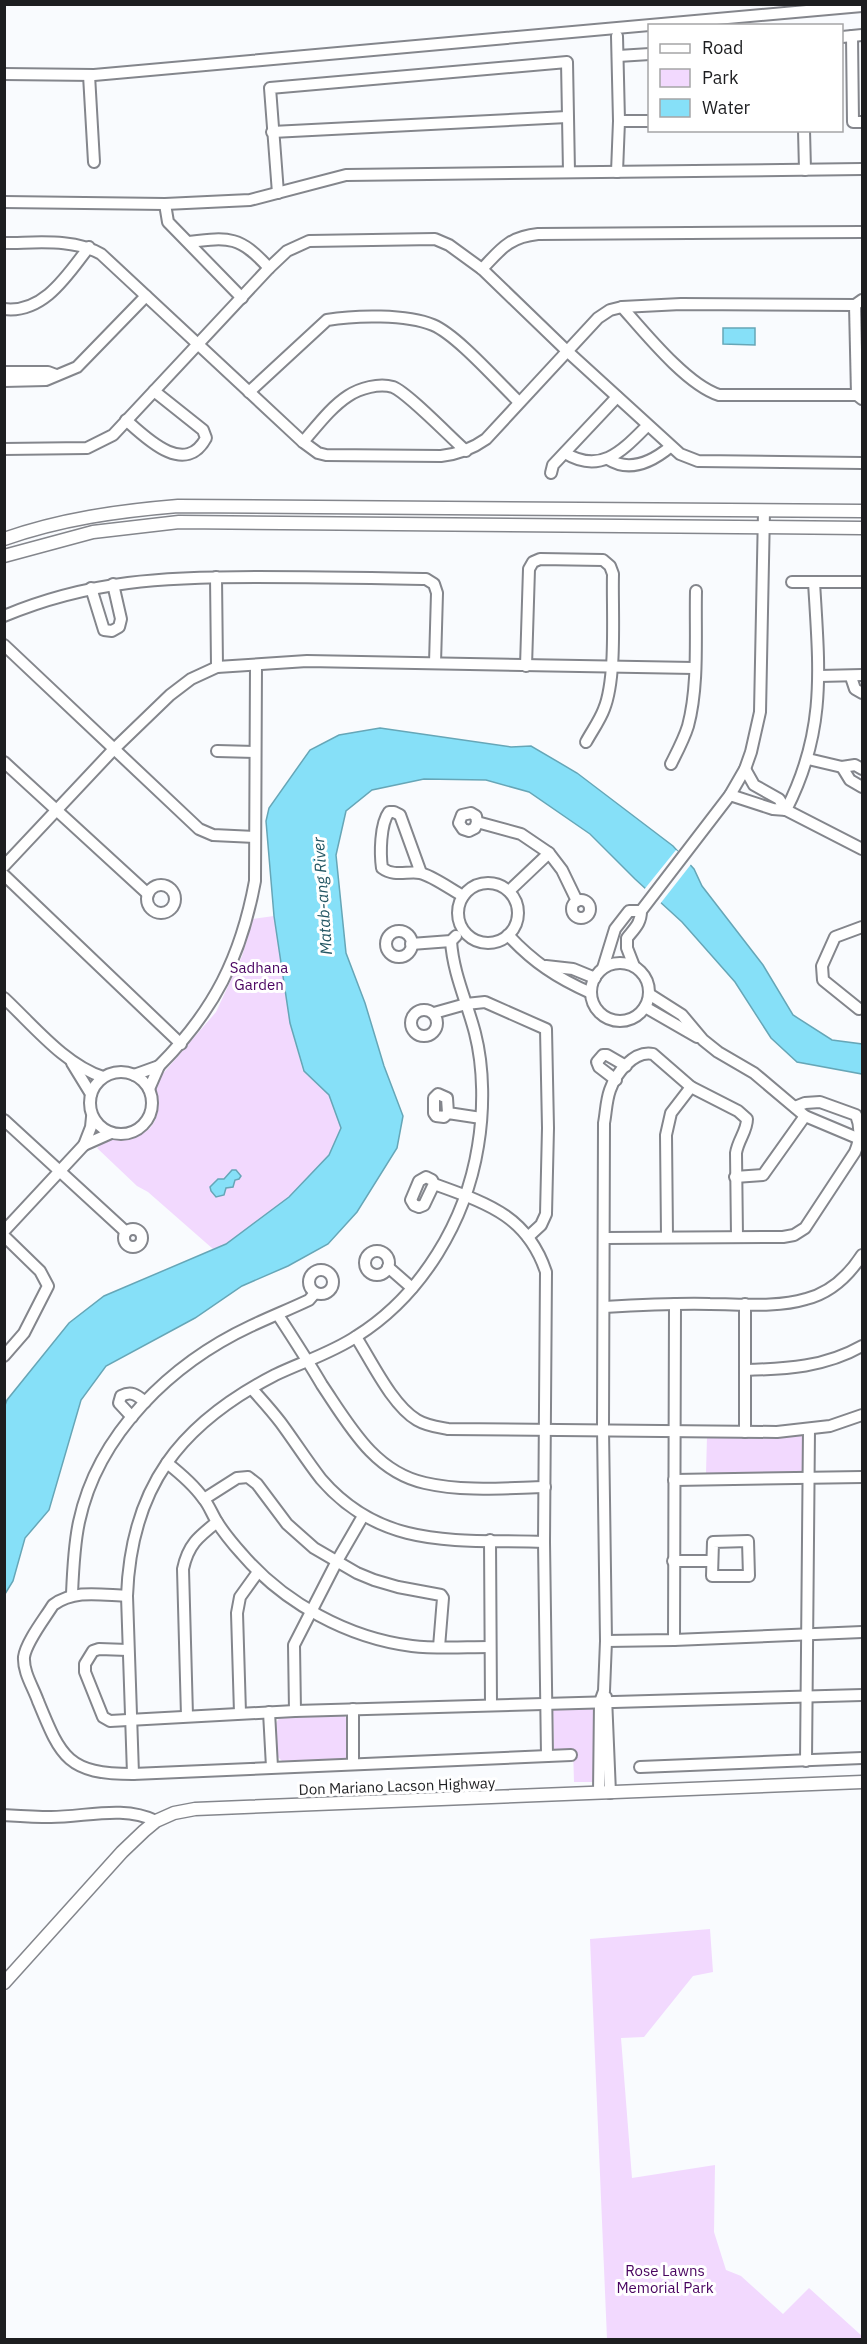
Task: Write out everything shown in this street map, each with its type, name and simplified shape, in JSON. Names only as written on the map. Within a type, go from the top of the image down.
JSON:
[{"type":"street","points":[[661,24],[862,6]]},
{"type":"street","points":[[4,74],[90,75],[648,25]]},
{"type":"street","points":[[617,36],[619,121],[617,172]]},
{"type":"street","points":[[852,36],[857,85],[853,122],[862,122]]},
{"type":"street","points":[[618,56],[648,54]]},
{"type":"street","points":[[278,193],[270,88],[567,62],[569,172]]},
{"type":"street","points":[[90,75],[94,162]]},
{"type":"street","points":[[272,132],[567,117]]},
{"type":"street","points":[[619,121],[648,121]]},
{"type":"street","points":[[804,132],[805,170]]},
{"type":"street","points":[[4,202],[165,204],[250,200],[346,175],[862,170]]},
{"type":"street","points":[[165,204],[168,222],[243,298]]},
{"type":"street","points":[[482,269],[506,243],[522,236],[538,234],[862,232]]},
{"type":"street","points":[[189,242],[231,239],[253,250],[269,268]]},
{"type":"street","points":[[4,449],[87,448],[113,435],[197,343],[287,251],[309,241],[435,239],[455,248],[482,269],[647,426],[670,447],[688,458],[698,461],[862,463]]},
{"type":"street","points":[[4,243],[73,243],[90,247],[101,254],[303,442],[318,453],[326,455],[441,456],[466,451],[486,439],[598,318],[610,310],[622,307],[681,304],[858,303],[860,397],[719,394],[708,391],[669,357],[622,307]]},
{"type":"street","points":[[4,309],[27,307],[52,293],[90,247]]},
{"type":"street","points":[[4,381],[17,376],[48,372],[56,375],[77,367],[146,296]]},
{"type":"street","points":[[249,392],[327,320],[410,318],[434,326],[451,337],[519,402]]},
{"type":"street","points":[[4,372],[17,376]]},
{"type":"street","points":[[303,442],[336,406],[349,396],[372,386],[383,386],[394,388],[407,397],[466,451]]},
{"type":"street","points":[[126,420],[150,441],[174,453],[192,453],[199,448],[206,438],[203,430],[154,391]]},
{"type":"street","points":[[551,473],[553,465],[617,397]]},
{"type":"street","points":[[565,453],[575,459],[598,461],[608,459],[622,451],[647,426]]},
{"type":"street","points":[[608,459],[614,463],[640,465],[652,461],[670,447]]},
{"type":"street","points":[[4,539],[54,523],[89,516],[178,506],[862,511]]},
{"type":"street","points":[[634,966],[627,948],[627,938],[638,925],[640,911],[730,795],[745,769],[756,738],[760,712],[764,511]]},
{"type":"street","points":[[4,556],[93,532],[179,522],[862,528]]},
{"type":"street","points":[[526,666],[529,569],[534,562],[540,559],[603,560],[610,566],[613,573],[611,667],[604,709],[586,742]]},
{"type":"street","points":[[216,577],[217,667]]},
{"type":"street","points":[[4,616],[45,600],[91,588],[162,579],[216,577],[426,579],[434,584],[437,593],[435,663]]},
{"type":"street","points":[[792,582],[862,582]]},
{"type":"street","points":[[786,810],[808,759],[815,733],[819,676],[814,582]]},
{"type":"street","points":[[91,588],[100,623],[104,630],[112,631],[119,627],[121,619],[113,584]]},
{"type":"street","points":[[671,764],[687,727],[693,693],[696,591]]},
{"type":"street","points":[[4,645],[199,829],[213,835],[255,837]]},
{"type":"street","points":[[4,866],[114,749],[180,685],[217,667],[307,661],[694,668]]},
{"type":"street","points":[[149,1089],[159,1066],[201,1019],[237,953],[250,909],[255,881],[256,665]]},
{"type":"street","points":[[819,676],[862,675]]},
{"type":"street","points":[[851,677],[855,689],[862,693]]},
{"type":"street","points":[[217,751],[255,752]]},
{"type":"street","points":[[808,759],[842,767],[855,765],[862,769]]},
{"type":"street","points":[[4,762],[148,894]]},
{"type":"street","points":[[842,767],[850,780],[862,787]]},
{"type":"street","points":[[745,769],[754,785],[779,799],[786,810]]},
{"type":"street","points":[[730,795],[773,809],[786,810],[862,849]]},
{"type":"street","points":[[420,873],[400,815],[389,812],[383,834],[382,868],[388,872],[403,874],[420,873],[463,896]]},
{"type":"street","points":[[477,822],[521,834],[549,853],[562,870],[577,901]]},
{"type":"street","points":[[509,891],[549,853]]},
{"type":"street","points":[[4,875],[181,1044]]},
{"type":"street","points":[[490,882],[509,891],[515,898],[518,918],[508,935],[490,943],[479,942],[463,930],[458,913],[463,896],[470,888],[490,882]]},
{"type":"street","points":[[603,968],[618,963],[634,966],[643,973],[650,994],[645,1007],[631,1019],[613,1020],[597,1010],[591,993],[595,978],[603,968],[615,928],[629,911],[640,911]]},
{"type":"street","points":[[859,1009],[823,980],[821,973],[835,937],[862,927]]},
{"type":"street","points":[[411,944],[451,941],[463,930]]},
{"type":"street","points":[[508,935],[527,954],[546,966],[555,976],[591,993]]},
{"type":"street","points":[[133,1774],[127,1596],[130,1556],[140,1513],[152,1485],[167,1463],[209,1417],[252,1389],[357,1337],[382,1319],[412,1287],[445,1241],[465,1195],[478,1146],[481,1118],[480,1057],[453,965],[451,941]]},
{"type":"street","points":[[546,966],[573,969],[595,978]]},
{"type":"street","points":[[650,994],[682,1014],[703,1040]]},
{"type":"street","points":[[4,998],[71,1061],[90,1073],[103,1077]]},
{"type":"street","points":[[434,1013],[477,1001],[494,1005],[548,1031],[546,1214],[541,1225],[528,1237]]},
{"type":"street","points":[[645,1007],[703,1040],[718,1052],[754,1073],[805,1116],[861,1140]]},
{"type":"street","points":[[604,1787],[606,1641],[603,1429],[604,1123],[610,1090],[635,1056],[645,1052],[653,1054],[692,1086],[738,1111],[747,1119],[747,1127],[737,1145],[735,1177],[737,1237]]},
{"type":"street","points":[[616,1080],[599,1067],[597,1062],[607,1054],[626,1066]]},
{"type":"street","points":[[71,1061],[91,1094]]},
{"type":"street","points":[[134,1075],[159,1066]]},
{"type":"street","points":[[124,1072],[134,1075],[149,1089],[152,1107],[145,1124],[129,1134],[111,1133],[101,1128],[92,1117],[89,1108],[91,1094],[96,1083],[113,1073],[124,1072]]},
{"type":"street","points":[[667,1238],[666,1136],[671,1113],[692,1086]]},
{"type":"street","points":[[604,1238],[783,1237],[794,1235],[805,1228],[861,1140],[858,1120],[852,1113],[840,1111],[820,1102],[805,1103],[795,1107]]},
{"type":"street","points":[[448,1113],[481,1118]]},
{"type":"street","points":[[735,1177],[763,1175],[805,1116]]},
{"type":"street","points":[[84,1145],[92,1117]]},
{"type":"street","points":[[4,1120],[126,1232]]},
{"type":"street","points":[[4,1231],[84,1145],[111,1133]]},
{"type":"street","points":[[434,1184],[500,1210],[513,1220],[541,1256],[546,1272],[544,1542],[547,1756]]},
{"type":"street","points":[[4,1236],[40,1271],[48,1286],[24,1333],[4,1356]]},
{"type":"street","points":[[604,1307],[786,1303],[807,1299],[826,1291],[844,1278],[862,1255]]},
{"type":"street","points":[[388,1268],[412,1287]]},
{"type":"street","points":[[72,1594],[74,1550],[79,1520],[97,1472],[110,1448],[132,1417],[145,1402],[191,1362],[250,1327],[309,1300],[315,1293]]},
{"type":"street","points":[[674,1640],[675,1304]]},
{"type":"street","points":[[744,1304],[745,1432]]},
{"type":"street","points":[[278,1315],[360,1441],[382,1463],[405,1477],[449,1487],[545,1487]]},
{"type":"street","points":[[357,1337],[405,1412],[432,1427],[745,1432],[809,1429],[848,1421],[862,1415]]},
{"type":"street","points":[[745,1370],[776,1370],[814,1365],[831,1361],[862,1346]]},
{"type":"street","points":[[252,1389],[280,1421],[322,1479],[338,1497],[363,1516],[385,1527],[425,1538],[544,1542]]},
{"type":"street","points":[[132,1417],[119,1403],[121,1396],[128,1393],[135,1394],[145,1402]]},
{"type":"street","points":[[806,1761],[809,1429]]},
{"type":"street","points":[[167,1463],[188,1479],[241,1554],[258,1572],[311,1610],[358,1633],[381,1640],[415,1646],[490,1647]]},
{"type":"street","points":[[204,1499],[237,1478],[248,1477],[257,1484],[287,1524],[314,1548],[357,1574],[398,1587],[441,1595],[443,1598],[439,1647]]},
{"type":"street","points":[[674,1480],[862,1477]]},
{"type":"street","points":[[295,1711],[292,1652],[311,1610],[363,1516]]},
{"type":"street","points":[[187,1716],[183,1569],[186,1554],[196,1539],[217,1522]]},
{"type":"street","points":[[490,1540],[490,1705]]},
{"type":"street","points":[[748,1541],[749,1575],[747,1577],[712,1576],[712,1561],[713,1542],[748,1541]]},
{"type":"street","points":[[673,1561],[712,1561]]},
{"type":"street","points":[[240,1713],[237,1613],[240,1597],[258,1572]]},
{"type":"street","points":[[127,1596],[72,1594],[53,1605],[27,1647],[24,1658],[26,1670],[54,1741],[79,1767],[107,1774],[133,1774],[571,1755]]},
{"type":"street","points":[[606,1641],[862,1632]]},
{"type":"street","points":[[128,1650],[99,1649],[93,1652],[84,1664],[103,1717],[110,1721],[240,1713],[546,1703],[604,1698],[807,1698],[862,1695]]},
{"type":"street","points":[[353,1709],[353,1764]]},
{"type":"street","points":[[269,1712],[272,1767]]},
{"type":"street","points":[[640,1767],[862,1758]]},
{"type":"street","name":"Don Mariano Lacson Highway","points":[[4,1983],[122,1852],[156,1821],[174,1813],[195,1809],[604,1787],[862,1782]]},
{"type":"street","points":[[4,1815],[51,1817],[129,1812],[156,1821]]},
{"type":"green space","name":"Sadhana Garden","points":[[274,916],[290,1023],[303,1071],[329,1095],[341,1128],[329,1155],[289,1197],[226,1244],[213,1249],[148,1192],[137,1186],[97,1148],[109,1138],[135,1136],[151,1127],[158,1109],[154,1084],[216,1012],[242,956],[253,919]]},
{"type":"green space","points":[[803,1436],[803,1473],[706,1473],[707,1437]]},
{"type":"green space","points":[[595,1707],[596,1782],[574,1782],[573,1749],[554,1749],[553,1709]]},
{"type":"green space","points":[[344,1716],[349,1720],[349,1753],[345,1759],[282,1761],[277,1756],[276,1723],[280,1717]]},
{"type":"green space","name":"Rose Lawns Memorial Park","points":[[710,1929],[713,1972],[693,1976],[644,2037],[621,2038],[632,2178],[715,2165],[714,2232],[726,2270],[741,2276],[783,2314],[809,2288],[862,2336],[862,2339],[607,2339],[590,1939]]},
{"type":"water","points":[[723,328],[755,328],[755,345],[723,344]]},
{"type":"water","name":"Matab-ang River","points":[[380,728],[511,747],[531,746],[577,773],[673,846],[694,869],[702,886],[763,965],[793,1015],[832,1040],[862,1044],[862,1074],[797,1062],[771,1038],[735,982],[682,922],[590,834],[529,792],[486,780],[424,779],[372,790],[346,811],[336,855],[346,953],[403,1116],[397,1148],[357,1212],[328,1244],[288,1266],[242,1286],[195,1318],[106,1366],[81,1400],[49,1510],[25,1538],[13,1581],[5,1594],[4,1408],[7,1400],[69,1323],[104,1296],[226,1244],[289,1197],[329,1155],[341,1128],[329,1095],[304,1071],[290,1023],[274,916],[266,821],[269,808],[310,750],[339,735]]},
{"type":"water","points":[[232,1170],[236,1170],[241,1176],[235,1180],[233,1187],[226,1188],[224,1195],[216,1197],[210,1187],[218,1179],[224,1179]]},
{"type":"pier","points":[[676,850],[692,863],[660,904],[643,891]]}]
